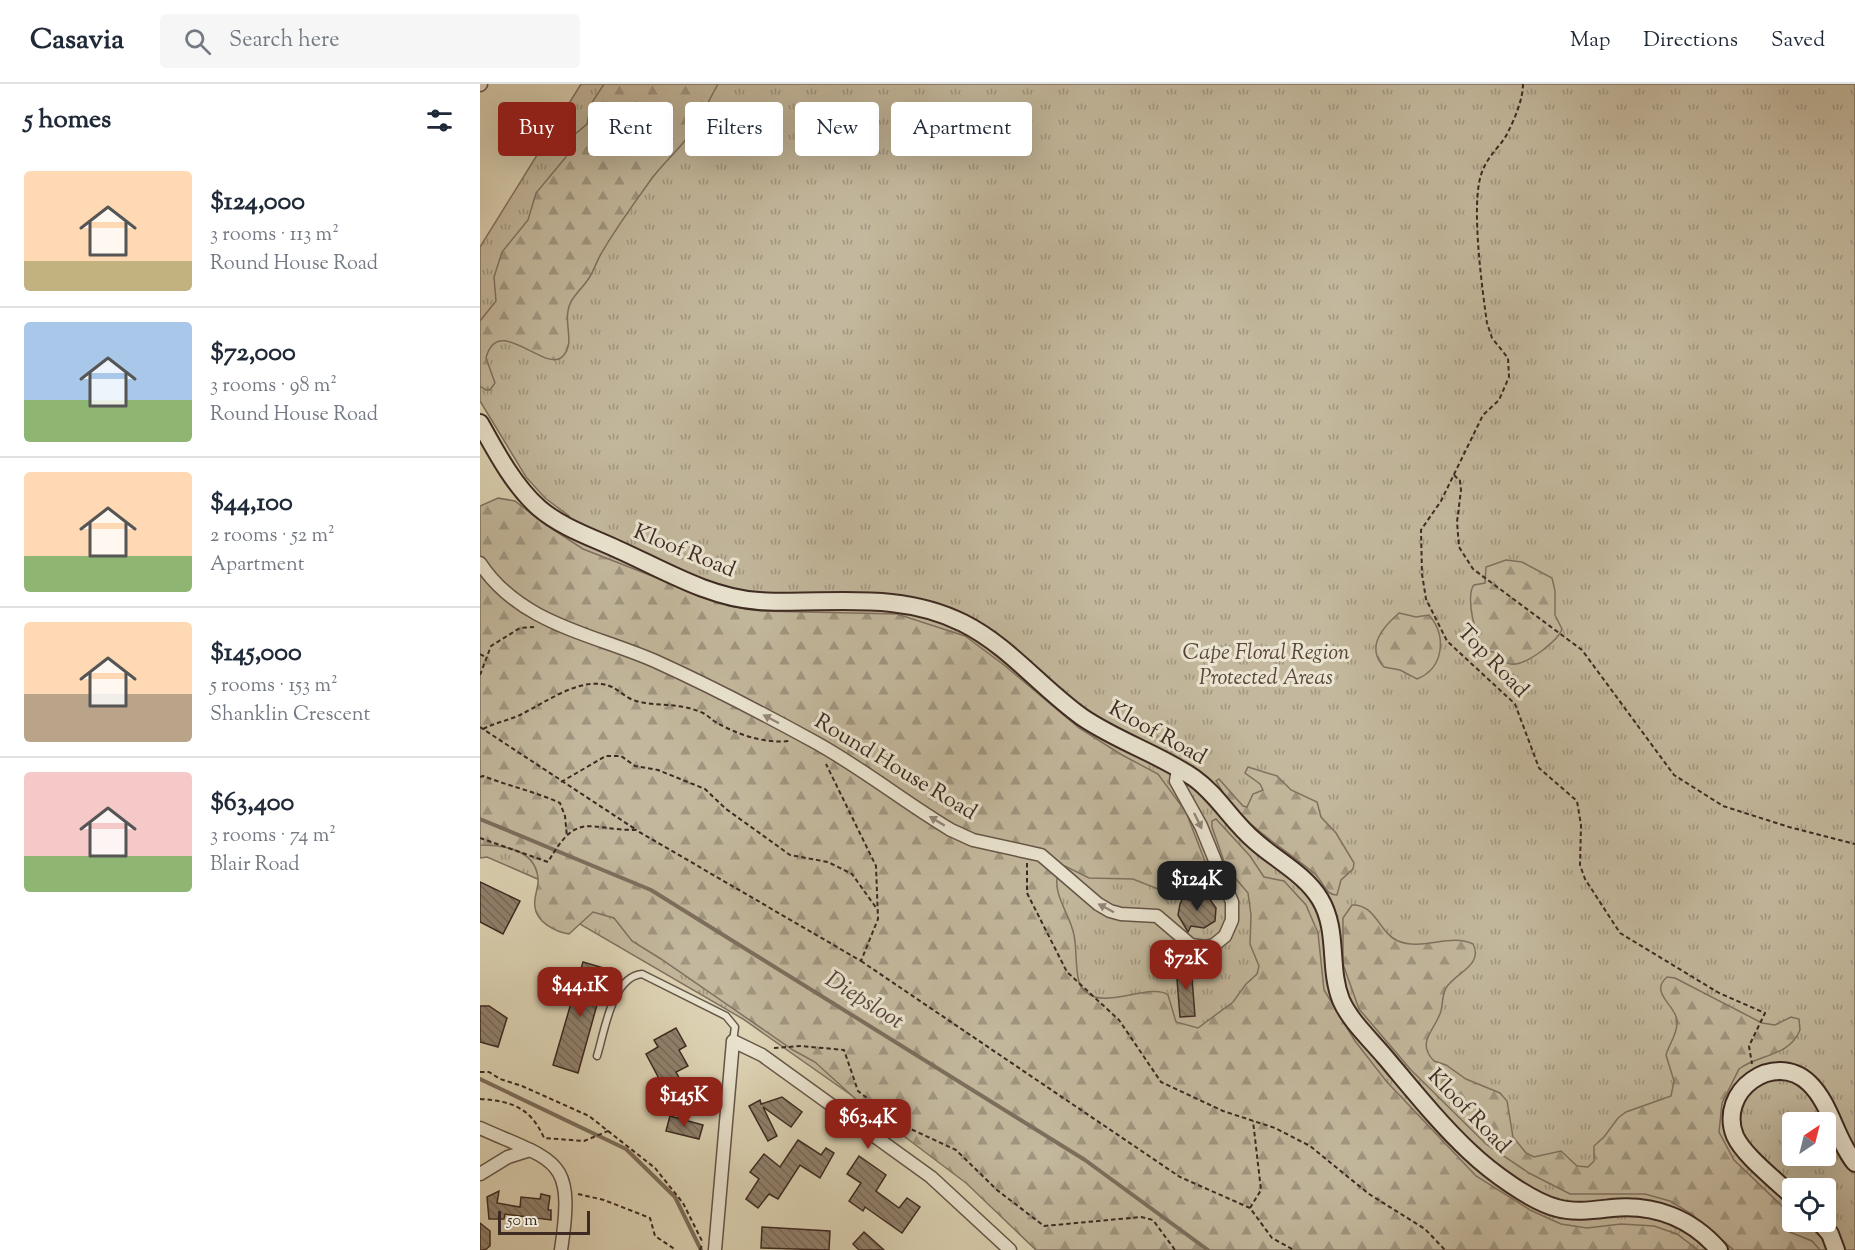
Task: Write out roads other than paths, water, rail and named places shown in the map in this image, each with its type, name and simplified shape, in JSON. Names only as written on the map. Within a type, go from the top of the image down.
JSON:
[{"type":"main road","name":"Kloof Road","points":[[480,423],[530,499],[545,513],[578,531],[727,596],[762,601],[897,602],[946,616],[996,643],[1087,720],[1178,769],[1205,787],[1244,832],[1309,884],[1317,894],[1329,919],[1336,981],[1343,1005],[1386,1059],[1476,1158],[1506,1180],[1555,1208],[1577,1211],[1630,1207],[1663,1212],[1697,1229],[1719,1250]]},
{"type":"main road","points":[[1782,1186],[1745,1149],[1734,1133],[1732,1116],[1737,1096],[1745,1084],[1755,1077],[1783,1072],[1808,1083],[1816,1092],[1855,1163]]},
{"type":"main road","points":[[1827,1232],[1836,1250]]},
{"type":"street","name":"Round House Road","points":[[480,563],[500,588],[524,608],[561,626],[657,662],[796,732],[886,786],[951,830],[973,840],[1041,855],[1098,904],[1110,911],[1121,914],[1157,916],[1191,945],[1214,945],[1229,929],[1232,920],[1232,902],[1201,826],[1176,781],[1178,769]]},
{"type":"street","points":[[715,1250],[733,1041],[750,1049],[931,1177],[1010,1250]]},
{"type":"street","points":[[480,1128],[530,1150],[561,1171],[566,1198],[561,1250]]},
{"type":"street","points":[[480,1174],[508,1158],[530,1150]]},
{"type":"lane","points":[[597,1056],[619,986],[633,975],[650,975],[719,1012],[735,1027],[733,1041]]},
{"type":"waterway","name":"Diepsloot","points":[[480,819],[651,890],[1085,1160],[1208,1250]]},
{"type":"waterway","points":[[480,1079],[626,1149],[675,1197],[701,1250]]},
{"type":"park label","name":"Cape Floral Region Protected Areas","points":[[1266,666]]}]
